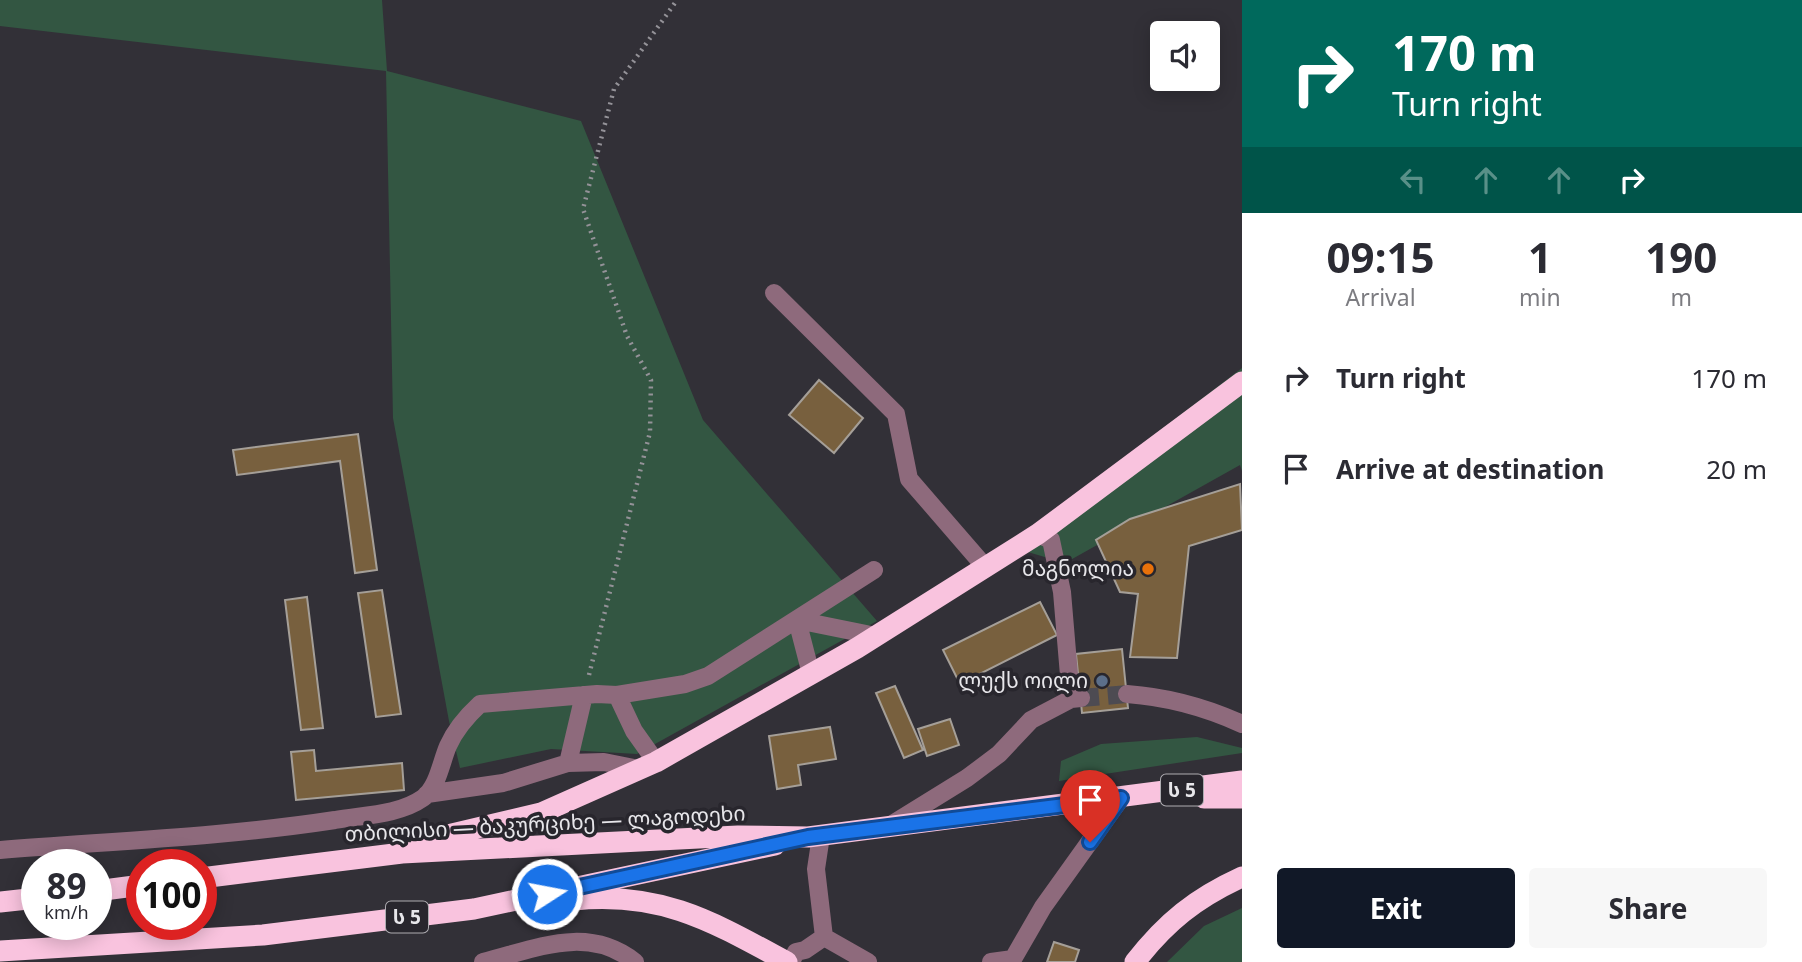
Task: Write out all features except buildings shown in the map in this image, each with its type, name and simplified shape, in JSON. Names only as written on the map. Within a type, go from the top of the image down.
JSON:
[{"type":"highway","points":[[402,853],[435,838],[541,813],[648,765],[811,674],[1038,534],[1242,382]]},
{"type":"highway","name":"თბილისი — ბაკურციხე — ლაგოდეხი","points":[[0,951],[263,934],[474,909],[815,837],[1242,781]]},
{"type":"highway","name":"თბილისი — ბაკურციხე — ლაგოდეხი","points":[[1121,798],[1242,798]]},
{"type":"highway","name":"თბილისი — ბაკურციხე — ლაგოდეხი","points":[[217,876],[402,853],[738,836],[815,837]]},
{"type":"highway","points":[[1135,962],[1165,926],[1208,892],[1242,877]]},
{"type":"highway","points":[[474,909],[594,898],[660,904],[707,919],[789,962]]},
{"type":"highway","points":[[0,902],[21,900]]},
{"type":"street","points":[[774,293],[896,414],[909,479],[986,568]]},
{"type":"street","points":[[887,827],[967,778],[999,754],[1031,720],[1076,698],[1062,592],[1051,540],[1038,534]]},
{"type":"street","points":[[0,850],[276,829],[391,811],[421,800],[427,794],[434,785],[449,744],[467,716],[481,704],[584,695],[617,695],[685,684],[708,676],[874,570]]},
{"type":"street","points":[[797,620],[876,636]]},
{"type":"street","points":[[797,620],[811,674]]},
{"type":"street","points":[[1127,694],[1167,699],[1213,711],[1242,724]]},
{"type":"street","points":[[568,763],[584,695]]},
{"type":"street","points":[[427,794],[503,783],[568,763],[648,765],[617,695]]},
{"type":"street","points":[[990,962],[1013,959],[1042,906],[1121,798]]},
{"type":"street","points":[[815,837],[824,937]]},
{"type":"street","points":[[789,962],[796,952],[805,950],[824,937]]},
{"type":"street","points":[[824,937],[868,962]]},
{"type":"street","points":[[483,962],[567,941],[606,944],[635,962]]},
{"type":"path","points":[[584,695],[650,432],[651,380],[627,336],[583,209],[614,89],[677,0]]},
{"type":"green space","points":[[0,0],[382,0],[387,71],[581,121],[703,420],[877,621],[637,754],[551,749],[460,768],[393,418],[386,71],[0,26]]},
{"type":"green space","points":[[1242,368],[1242,471],[1240,465],[1065,563],[1008,546]]},
{"type":"green space","points":[[1197,737],[1242,748],[1242,753],[1059,781],[1061,761],[1101,744]]},
{"type":"green space","points":[[1242,908],[1242,962],[1167,962],[1204,926]]},
{"type":"tunnel","points":[[1081,698],[1127,694]]},
{"type":"place","name":"მაგნოლია","points":[[1148,569]]},
{"type":"place","name":"ლუქს ოილი","points":[[1102,681]]},
{"type":"route","points":[[547,894],[808,837],[1121,798],[1090,842]]}]
